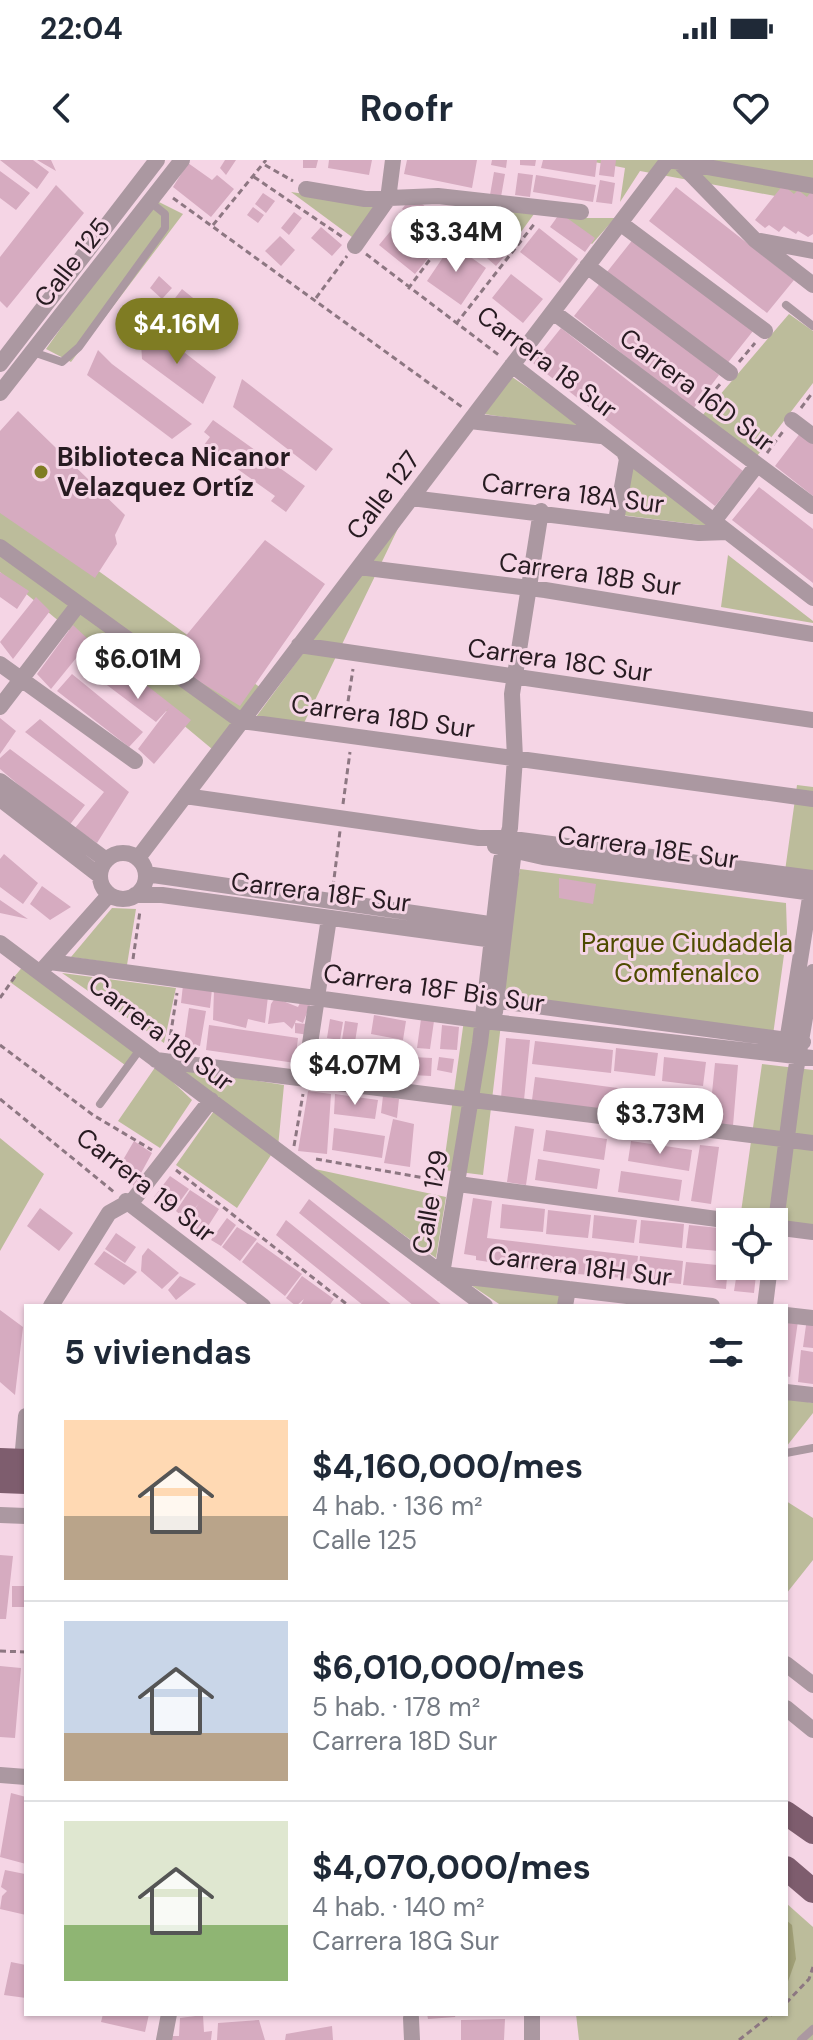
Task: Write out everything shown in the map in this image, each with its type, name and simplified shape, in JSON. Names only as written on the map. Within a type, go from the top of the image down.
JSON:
[{"type":"main road","points":[[0,1481],[19,1466]]},
{"type":"main road","points":[[788,1814],[813,1832]]},
{"type":"main road","points":[[788,1870],[813,1891]]},
{"type":"street","name":"Calle 125","points":[[0,364],[157,160]]},
{"type":"street","name":"Calle 125","points":[[0,393],[182,160]]},
{"type":"street","points":[[355,246],[388,199],[393,160]]},
{"type":"street","points":[[673,161],[813,186]]},
{"type":"street","points":[[673,161],[755,240],[813,285]]},
{"type":"street","name":"Calle 127","points":[[138,858],[620,223],[673,161]]},
{"type":"street","points":[[306,189],[365,199],[413,195],[581,212]]},
{"type":"street","points":[[620,223],[765,331]]},
{"type":"street","points":[[755,240],[813,251]]},
{"type":"street","points":[[587,266],[730,373]]},
{"type":"street","name":"Carrera 16D Sur","points":[[553,312],[813,506]]},
{"type":"street","name":"Carrera 18 Sur","points":[[512,365],[813,598]]},
{"type":"street","name":"Carrera 18 Sur","points":[[472,418],[599,435],[620,448]]},
{"type":"street","points":[[792,420],[813,436]]},
{"type":"street","points":[[616,521],[627,459],[620,448]]},
{"type":"street","points":[[714,521],[757,465]]},
{"type":"street","name":"Carrera 18A Sur","points":[[411,498],[541,511],[699,533],[728,532]]},
{"type":"street","name":"Calle 129","points":[[442,1274],[480,1043],[490,1000],[509,841],[515,758],[512,694],[541,511]]},
{"type":"street","name":"Carrera 18D Sur","points":[[0,547],[207,698]]},
{"type":"street","name":"Carrera 18D Sur","points":[[0,547],[241,721],[813,799]]},
{"type":"street","name":"Carrera 18B Sur","points":[[359,567],[529,588],[813,634]]},
{"type":"street","points":[[0,707],[78,605]]},
{"type":"street","name":"Carrera 18C Sur","points":[[299,645],[813,720]]},
{"type":"street","points":[[0,664],[135,761]]},
{"type":"street","points":[[0,781],[106,860]]},
{"type":"street","name":"Carrera 18E Sur","points":[[185,796],[812,884]]},
{"type":"street","points":[[0,799],[100,876],[109,895],[123,899],[138,895],[146,874],[138,858],[125,853],[106,860],[100,876]]},
{"type":"street","name":"Carrera 18F Sur","points":[[146,874],[496,933]]},
{"type":"street","points":[[777,1208],[808,969],[812,884]]},
{"type":"street","points":[[45,967],[109,895]]},
{"type":"street","name":"Carrera 18F Sur","points":[[138,895],[329,918],[496,933]]},
{"type":"street","points":[[305,1077],[329,918]]},
{"type":"street","name":"Carrera 18I Sur","points":[[0,943],[26,962],[45,967],[141,1048],[162,1059],[211,1100],[292,1158],[481,1304]]},
{"type":"street","name":"Carrera 18F Bis Sur","points":[[45,967],[318,996],[487,1021],[798,1050]]},
{"type":"street","name":"Carrera 18F Bis Sur","points":[[490,1000],[798,1050]]},
{"type":"street","points":[[162,1059],[813,1143]]},
{"type":"street","points":[[52,1304],[109,1213],[134,1199],[211,1100]]},
{"type":"street","points":[[458,1184],[716,1219]]},
{"type":"street","name":"Carrera 19 Sur","points":[[126,1201],[260,1304]]},
{"type":"street","points":[[788,1231],[813,1232]]},
{"type":"street","name":"Carrera 18H Sur","points":[[442,1274],[566,1297],[680,1304]]},
{"type":"street","points":[[765,1304],[768,1280]]},
{"type":"street","points":[[788,1315],[813,1318]]},
{"type":"street","points":[[788,1392],[813,1395]]},
{"type":"street","points":[[19,1466],[24,1430]]},
{"type":"street","points":[[0,1515],[24,1516]]},
{"type":"street","points":[[788,1666],[813,1685]]},
{"type":"street","points":[[788,1710],[813,1730]]},
{"type":"street","points":[[0,1775],[24,1777]]},
{"type":"street","points":[[164,2040],[169,2016]]},
{"type":"street","points":[[532,2016],[532,2040]]},
{"type":"street","points":[[411,2018],[412,2040]]},
{"type":"lane","points":[[33,351],[62,362],[79,347],[165,228],[165,214],[154,195]]},
{"type":"lane","points":[[786,305],[813,326]]},
{"type":"lane","points":[[100,1104],[141,1048]]},
{"type":"lane","points":[[788,1453],[813,1448]]},
{"type":"lane","points":[[801,2040],[813,2029]]},
{"type":"path","points":[[213,225],[265,162],[306,189]]},
{"type":"path","name":"Carrera 18 Sur","points":[[254,177],[355,246],[512,365]]},
{"type":"path","points":[[154,195],[213,225],[316,298],[472,418]]},
{"type":"path","points":[[408,289],[473,201]]},
{"type":"path","points":[[456,324],[546,209]]},
{"type":"path","points":[[316,298],[355,246]]},
{"type":"path","points":[[693,416],[730,373]]},
{"type":"path","points":[[757,465],[813,392]]},
{"type":"path","points":[[343,735],[355,654]]},
{"type":"path","points":[[131,975],[138,895]]},
{"type":"path","points":[[0,998],[26,962]]},
{"type":"path","points":[[162,1059],[179,981]]},
{"type":"path","points":[[0,1045],[93,1115],[166,1161],[346,1304]]},
{"type":"path","points":[[305,1077],[292,1158],[458,1184]]},
{"type":"path","name":"Carrera 19 Sur","points":[[0,1099],[126,1201]]},
{"type":"path","points":[[335,1304],[339,1298]]},
{"type":"path","points":[[0,1651],[24,1652]]},
{"type":"path","points":[[788,2001],[809,1979],[813,1967]]},
{"type":"path","points":[[739,2040],[769,2016]]},
{"type":"green space","points":[[584,160],[813,160],[813,203],[640,171],[620,202],[625,168]]},
{"type":"green space","points":[[291,192],[380,205],[356,240]]},
{"type":"green space","points":[[153,199],[183,214],[71,362],[46,349]]},
{"type":"green space","points":[[484,209],[534,214],[518,236]]},
{"type":"green space","points":[[556,218],[615,218],[592,244]]},
{"type":"green space","points":[[789,314],[813,331],[813,383],[754,460],[701,417]]},
{"type":"green space","points":[[506,373],[592,431],[478,413]]},
{"type":"green space","points":[[628,460],[708,526],[621,515]]},
{"type":"green space","points":[[0,500],[261,688],[212,749],[0,572]]},
{"type":"green space","points":[[404,516],[304,723],[256,717]]},
{"type":"green space","points":[[728,555],[813,621],[813,623],[721,607]]},
{"type":"green space","points":[[797,785],[813,787],[813,874],[785,871]]},
{"type":"green space","name":"Parque Ciudadela Comfenalco","points":[[520,869],[786,903],[787,933],[773,1035],[505,1001],[507,933]]},
{"type":"green space","points":[[112,908],[136,909],[127,965],[71,957]]},
{"type":"green space","points":[[24,965],[138,1048],[125,1065],[10,982]]},
{"type":"green space","points":[[62,973],[176,988],[164,1043]]},
{"type":"green space","points":[[464,1020],[501,1024],[483,1175],[443,1170]]},
{"type":"green space","points":[[762,1064],[813,1070],[813,1228],[788,1225],[788,1208],[742,1208]]},
{"type":"green space","points":[[156,1066],[192,1100],[160,1148],[118,1121]]},
{"type":"green space","points":[[179,1068],[284,1085],[278,1147]]},
{"type":"green space","points":[[216,1108],[271,1155],[237,1208],[176,1165]]},
{"type":"green space","points":[[0,1138],[44,1174],[0,1251]]},
{"type":"green space","points":[[310,1168],[446,1197],[436,1258]]},
{"type":"green space","points":[[462,1279],[564,1290],[561,1304],[499,1304]]},
{"type":"green space","points":[[788,1398],[813,1403],[813,1413],[788,1444]]},
{"type":"green space","points":[[788,1502],[813,1518],[813,1560],[788,1591]]},
{"type":"green space","points":[[788,1905],[813,1927],[813,2040],[579,2040],[576,2016],[788,2016]]},
{"type":"shaded area","points":[[788,1922],[792,1925],[796,1959],[788,1981]]},
{"type":"building","points":[[0,160],[33,160],[49,172],[37,189]]},
{"type":"building","points":[[37,160],[51,160],[56,171]]},
{"type":"building","points":[[225,160],[236,160],[226,175],[220,168]]},
{"type":"building","points":[[303,160],[318,160],[316,168],[303,168]]},
{"type":"building","points":[[329,160],[372,160],[369,175],[328,168]]},
{"type":"building","points":[[407,160],[477,160],[472,188],[404,174]]},
{"type":"building","points":[[492,160],[507,160],[506,168],[491,165]]},
{"type":"building","points":[[520,160],[536,160],[535,166],[520,165]]},
{"type":"building","points":[[543,160],[597,160],[595,177],[541,168]]},
{"type":"building","points":[[601,160],[616,160],[614,177],[599,175]]},
{"type":"building","points":[[188,163],[212,180],[217,175],[234,189],[211,217],[173,187]]},
{"type":"building","points":[[0,171],[30,193],[16,210],[0,198]]},
{"type":"building","points":[[494,172],[505,174],[501,197],[490,195]]},
{"type":"building","points":[[518,173],[533,175],[530,197],[515,195]]},
{"type":"building","points":[[536,175],[596,185],[593,202],[533,192]]},
{"type":"building","points":[[600,180],[615,183],[612,204],[596,202]]},
{"type":"building","points":[[56,185],[84,213],[7,308],[0,301],[0,257]]},
{"type":"building","points":[[783,185],[794,194],[798,190],[807,197],[813,189],[813,234],[808,237],[784,226],[779,232],[769,225],[765,228],[755,220]]},
{"type":"building","points":[[676,187],[794,280],[767,313],[649,221]]},
{"type":"building","points":[[263,193],[275,201],[266,213],[255,204]]},
{"type":"building","points":[[412,196],[451,227],[441,240],[402,209]]},
{"type":"building","points":[[253,207],[264,215],[258,223],[247,215]]},
{"type":"building","points":[[294,212],[302,218],[289,235],[281,228]]},
{"type":"building","points":[[560,213],[595,238],[585,252],[550,227]]},
{"type":"building","points":[[403,216],[439,245],[415,274],[379,245]]},
{"type":"building","points":[[479,216],[513,246],[496,266],[462,236]]},
{"type":"building","points":[[321,227],[342,245],[332,256],[311,238]]},
{"type":"building","points":[[539,228],[578,259],[560,283],[520,252]]},
{"type":"building","points":[[280,236],[295,250],[281,266],[265,251]]},
{"type":"building","points":[[634,238],[753,331],[726,365],[607,272]]},
{"type":"building","points":[[452,244],[486,268],[461,305],[427,281]]},
{"type":"building","points":[[511,274],[543,299],[523,323],[492,298]]},
{"type":"building","points":[[159,276],[172,288],[162,299],[150,288]]},
{"type":"building","points":[[601,282],[719,375],[693,409],[574,316]]},
{"type":"building","points":[[182,289],[235,332],[224,345],[169,306]]},
{"type":"building","points":[[129,314],[145,325],[134,341],[120,327]]},
{"type":"building","points":[[153,328],[216,377],[203,404],[142,359],[141,343]]},
{"type":"building","points":[[561,328],[743,471],[715,506],[533,363]]},
{"type":"building","points":[[98,350],[192,424],[172,439],[87,375]]},
{"type":"building","points":[[242,379],[333,449],[316,471],[233,407]]},
{"type":"building","name":"Biblioteca Nicanor Velazquez Ortíz","points":[[18,411],[125,515],[115,535],[117,544],[95,578],[0,513],[0,431]]},
{"type":"building","points":[[213,420],[305,486],[286,512],[271,501],[275,496],[204,445],[210,437],[204,432]]},
{"type":"building","points":[[801,432],[813,442],[813,496],[775,466]]},
{"type":"building","points":[[759,487],[813,529],[813,583],[732,520]]},
{"type":"building","points":[[265,540],[325,584],[240,706],[165,661]]},
{"type":"building","points":[[0,572],[29,591],[17,609],[0,597]]},
{"type":"building","points":[[36,597],[50,611],[13,659],[0,642]]},
{"type":"building","points":[[73,625],[90,641],[51,689],[37,674]]},
{"type":"building","points":[[90,641],[191,720],[154,764],[138,749],[169,708],[156,722],[79,664]]},
{"type":"building","points":[[72,674],[143,732],[129,747],[57,691]]},
{"type":"building","points":[[0,718],[16,731],[0,754]]},
{"type":"building","points":[[40,719],[129,792],[97,843],[75,828],[104,792],[25,732]]},
{"type":"building","points":[[10,749],[85,805],[68,827],[0,769],[0,758]]},
{"type":"building","points":[[4,854],[38,883],[23,904],[0,887],[0,859]]},
{"type":"building","points":[[559,878],[596,884],[593,904],[559,898]]},
{"type":"building","points":[[42,886],[71,907],[50,920],[30,904]]},
{"type":"building","points":[[0,900],[28,919],[0,913]]},
{"type":"building","points":[[183,985],[212,989],[210,1008],[181,1003]]},
{"type":"building","points":[[214,990],[268,996],[265,1023],[248,1019],[246,1028],[213,1020]]},
{"type":"building","points":[[275,998],[298,1007],[300,1003],[310,1005],[303,1023],[296,1020],[292,1029],[284,1022],[268,1024]]},
{"type":"building","points":[[189,1008],[206,1011],[200,1046],[184,1043]]},
{"type":"building","points":[[374,1015],[406,1021],[403,1040],[371,1034]]},
{"type":"building","points":[[330,1019],[343,1022],[340,1040],[327,1038]]},
{"type":"building","points":[[421,1019],[434,1021],[430,1049],[417,1048]]},
{"type":"building","points":[[345,1021],[358,1023],[355,1042],[342,1040]]},
{"type":"building","points":[[295,1023],[307,1024],[309,1035],[295,1033]]},
{"type":"building","points":[[209,1025],[298,1038],[295,1063],[206,1050]]},
{"type":"building","points":[[442,1025],[459,1027],[457,1050],[440,1049]]},
{"type":"building","points":[[506,1038],[530,1040],[524,1100],[501,1098]]},
{"type":"building","points":[[535,1041],[613,1050],[611,1073],[532,1064]]},
{"type":"building","points":[[340,1042],[348,1043],[346,1052],[361,1053],[362,1063],[364,1053],[370,1054],[368,1071],[320,1065],[323,1045],[337,1048]]},
{"type":"building","points":[[616,1048],[658,1053],[655,1076],[614,1071]]},
{"type":"building","points":[[413,1057],[432,1058],[431,1076],[412,1075]]},
{"type":"building","points":[[439,1057],[454,1059],[452,1073],[437,1070]]},
{"type":"building","points":[[664,1057],[706,1062],[703,1086],[662,1081]]},
{"type":"building","points":[[372,1059],[385,1061],[382,1080],[369,1078]]},
{"type":"building","points":[[392,1060],[402,1062],[399,1076],[389,1074]]},
{"type":"building","points":[[715,1063],[738,1065],[733,1126],[709,1123]]},
{"type":"building","points":[[535,1077],[655,1093],[652,1117],[532,1100]]},
{"type":"building","points":[[308,1091],[331,1094],[327,1154],[298,1151]]},
{"type":"building","points":[[335,1094],[378,1100],[375,1119],[334,1114]]},
{"type":"building","points":[[660,1094],[702,1098],[699,1122],[657,1117]]},
{"type":"building","points":[[383,1096],[399,1099],[397,1118],[381,1113]]},
{"type":"building","points":[[393,1119],[414,1124],[410,1167],[384,1163]]},
{"type":"building","points":[[515,1126],[534,1129],[526,1185],[507,1182]]},
{"type":"building","points":[[334,1128],[385,1136],[382,1158],[332,1150]]},
{"type":"building","points":[[546,1130],[607,1139],[604,1160],[543,1151]]},
{"type":"building","points":[[134,1141],[152,1153],[134,1186],[116,1172]]},
{"type":"building","points":[[631,1141],[692,1150],[689,1171],[628,1161]]},
{"type":"building","points":[[700,1145],[719,1147],[711,1204],[691,1201]]},
{"type":"building","points":[[538,1159],[600,1169],[597,1189],[535,1180]]},
{"type":"building","points":[[621,1171],[682,1180],[679,1201],[618,1192]]},
{"type":"building","points":[[170,1176],[189,1189],[173,1211],[154,1197]]},
{"type":"building","points":[[190,1190],[219,1209],[203,1234],[187,1221],[199,1203],[186,1220],[176,1211]]},
{"type":"building","points":[[473,1198],[492,1201],[487,1238],[638,1256],[635,1279],[555,1272],[476,1260],[476,1256],[464,1254]]},
{"type":"building","points":[[309,1199],[440,1304],[412,1304],[299,1213]]},
{"type":"building","points":[[502,1204],[545,1209],[543,1232],[500,1228]]},
{"type":"building","points":[[40,1208],[73,1233],[59,1251],[27,1226]]},
{"type":"building","points":[[548,1210],[591,1215],[588,1238],[546,1234]]},
{"type":"building","points":[[594,1215],[637,1220],[634,1243],[592,1238]]},
{"type":"building","points":[[227,1218],[236,1225],[221,1246],[211,1240]]},
{"type":"building","points":[[286,1220],[391,1304],[362,1304],[276,1235]]},
{"type":"building","points":[[641,1220],[684,1224],[682,1248],[639,1243]]},
{"type":"building","points":[[689,1225],[716,1228],[716,1251],[686,1248]]},
{"type":"building","points":[[237,1227],[257,1239],[240,1261],[222,1247]]},
{"type":"building","points":[[116,1233],[136,1247],[125,1263],[105,1249]]},
{"type":"building","points":[[257,1242],[302,1274],[285,1296],[242,1262]]},
{"type":"building","points":[[148,1248],[179,1273],[162,1289],[141,1271],[142,1256]]},
{"type":"building","points":[[104,1251],[137,1272],[124,1285],[94,1264]]},
{"type":"building","points":[[640,1256],[683,1261],[681,1284],[638,1280]]},
{"type":"building","points":[[686,1262],[716,1265],[716,1280],[727,1280],[726,1289],[683,1285]]},
{"type":"building","points":[[180,1276],[196,1284],[176,1300],[168,1290]]},
{"type":"building","points":[[302,1276],[334,1299],[330,1304],[301,1304],[304,1299],[294,1304],[286,1298]]},
{"type":"building","points":[[736,1280],[755,1280],[754,1293],[734,1291]]},
{"type":"building","points":[[0,1310],[23,1327],[15,1395],[0,1382]]},
{"type":"building","points":[[807,1318],[813,1319],[813,1348],[803,1347]]},
{"type":"building","points":[[788,1319],[798,1321],[788,1376]]},
{"type":"building","points":[[801,1350],[813,1352],[813,1384],[798,1382]]},
{"type":"building","points":[[0,1555],[13,1556],[6,1619],[0,1619]]},
{"type":"building","points":[[12,1586],[24,1586],[24,1607],[12,1607]]},
{"type":"building","points":[[0,1666],[21,1668],[15,1738],[0,1737]]},
{"type":"building","points":[[11,1793],[24,1796],[24,1863],[0,1857]]},
{"type":"building","points":[[5,1870],[24,1874],[24,1915],[0,1909],[2,1896],[7,1891],[1,1887]]},
{"type":"building","points":[[11,1962],[24,1965],[24,1998],[4,1995]]},
{"type":"building","points":[[102,2016],[149,2016],[145,2032],[101,2022]]},
{"type":"building","points":[[203,2016],[204,2032],[212,2031],[211,2040],[170,2040],[170,2036],[179,2036],[180,2018]]},
{"type":"building","points":[[427,2016],[455,2016],[455,2017],[428,2019]]},
{"type":"building","points":[[505,2019],[504,2040],[461,2040],[461,2020]]},
{"type":"building","points":[[259,2020],[265,2040],[217,2040],[218,2023]]},
{"type":"building","points":[[332,2026],[333,2040],[285,2040],[286,2034]]},
{"type":"place","name":"Biblioteca Nicanor Velazquez Ortíz","points":[[41,472]]}]
